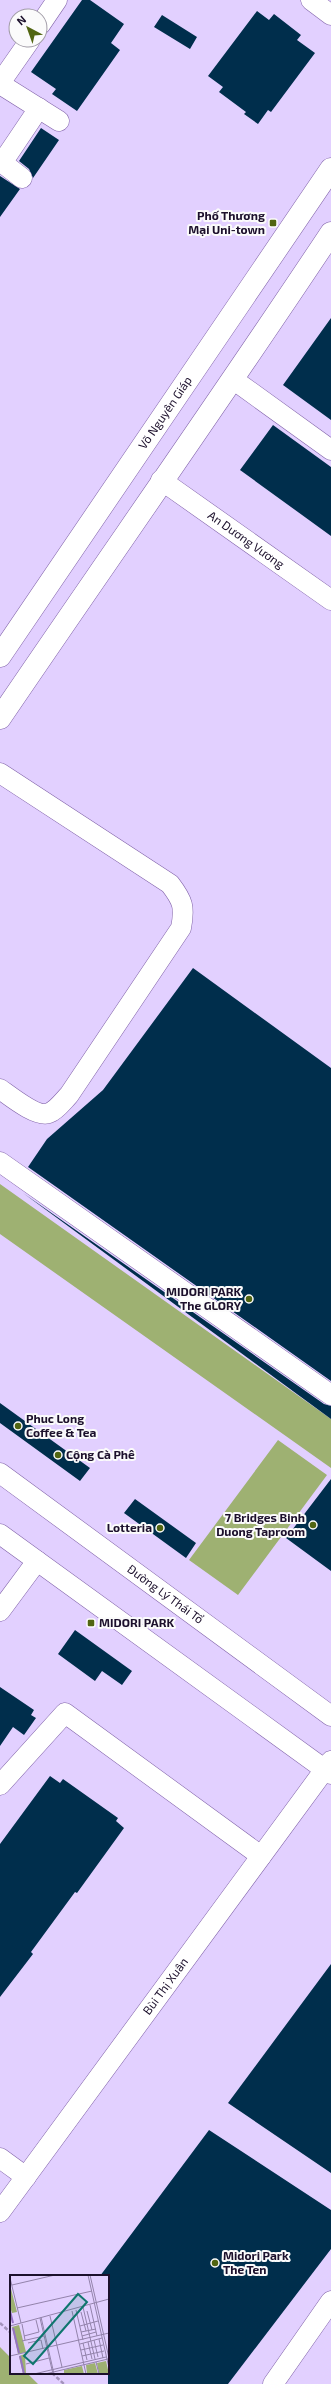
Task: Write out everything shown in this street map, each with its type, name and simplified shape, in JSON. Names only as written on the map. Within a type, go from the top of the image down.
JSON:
[{"type":"main road","name":"Võ Nguyên Giáp","points":[[0,656],[331,169]]},
{"type":"main road","points":[[0,718],[161,480],[234,380],[331,233]]},
{"type":"street","points":[[48,13],[57,0]]},
{"type":"street","points":[[311,0],[331,15]]},
{"type":"street","points":[[25,48],[0,84],[60,121]]},
{"type":"street","points":[[22,178],[1,162],[39,108]]},
{"type":"street","points":[[234,380],[329,444]]},
{"type":"street","name":"An Dương Vương","points":[[161,480],[331,600]]},
{"type":"street","points":[[0,772],[170,884],[179,896],[184,911],[181,928],[69,1095],[58,1108],[47,1114],[36,1113],[0,1089]]},
{"type":"street","points":[[0,1162],[331,1395]]},
{"type":"street","name":"Đường Lý Thái Tổ","points":[[0,1473],[331,1716]]},
{"type":"street","points":[[0,1534],[329,1768]]},
{"type":"street","points":[[0,1611],[37,1561]]},
{"type":"street","points":[[0,1785],[65,1713],[261,1856]]},
{"type":"street","name":"Bùi Thị Xuân","points":[[0,2212],[261,1856],[329,1768]]},
{"type":"street","points":[[0,2158],[26,2177]]},
{"type":"street","points":[[273,2384],[331,2301]]},
{"type":"path","points":[[0,2323],[10,2332]]},
{"type":"path","points":[[53,2374],[64,2384]]},
{"type":"green space","points":[[0,1184],[331,1419],[331,1468],[0,1234]]},
{"type":"green space","points":[[278,1440],[327,1475],[238,1595],[189,1560]]},
{"type":"green space","points":[[0,2347],[10,2357],[10,2374],[28,2374],[38,2384],[0,2384]]},
{"type":"building","points":[[82,0],[90,0],[124,24],[111,43],[120,50],[77,111],[52,94],[56,89],[31,72]]},
{"type":"building","points":[[257,11],[269,20],[274,14],[301,35],[297,40],[315,53],[271,112],[268,110],[258,124],[244,114],[246,112],[219,92],[223,87],[208,76]]},
{"type":"building","points":[[162,15],[197,37],[190,49],[154,27]]},
{"type":"building","points":[[41,128],[59,140],[33,178],[29,169],[19,161]]},
{"type":"building","points":[[0,176],[20,189],[0,217]]},
{"type":"building","points":[[331,318],[331,420],[283,385]]},
{"type":"building","points":[[273,425],[331,467],[331,536],[240,470]]},
{"type":"building","name":"MIDORI PARK The GLORY","points":[[193,968],[331,1068],[331,1381],[28,1167],[47,1139],[103,1090]]},
{"type":"building","points":[[23,1193],[324,1404],[331,1406],[331,1419]]},
{"type":"building","name":"Cộng Cà Phê","points":[[0,1403],[90,1468],[80,1481],[0,1423]]},
{"type":"building","name":"7 Bridges Binh Duong Taproom","points":[[331,1479],[331,1571],[286,1538]]},
{"type":"building","name":"Lotteria","points":[[135,1499],[196,1543],[186,1558],[124,1513]]},
{"type":"building","points":[[75,1630],[132,1671],[122,1685],[102,1671],[95,1681],[58,1654]]},
{"type":"building","points":[[0,1687],[34,1710],[31,1715],[36,1718],[24,1735],[13,1727],[0,1746]]},
{"type":"building","points":[[50,1776],[60,1783],[63,1779],[118,1818],[116,1821],[124,1828],[77,1893],[75,1892],[31,1952],[33,1954],[0,1997],[0,1844]]},
{"type":"building","points":[[331,1964],[331,2173],[228,2103]]},
{"type":"building","name":"Midori Park The Ten","points":[[209,2130],[331,2210],[331,2249],[228,2384],[108,2384],[109,2275],[101,2275]]},
{"type":"place","name":"Phố Thương Mại Uni-town","points":[[273,223]]},
{"type":"place","name":"MIDORI PARK The GLORY","points":[[249,1299]]},
{"type":"place","name":"Phuc Long Coffee & Tea","points":[[18,1426]]},
{"type":"place","name":"Cộng Cà Phê","points":[[58,1455]]},
{"type":"place","name":"7 Bridges Binh Duong Taproom","points":[[313,1525]]},
{"type":"place","name":"Lotteria","points":[[160,1528]]},
{"type":"place","name":"MIDORI PARK","points":[[91,1623]]},
{"type":"place","name":"Midori Park The Ten","points":[[215,2263]]}]
